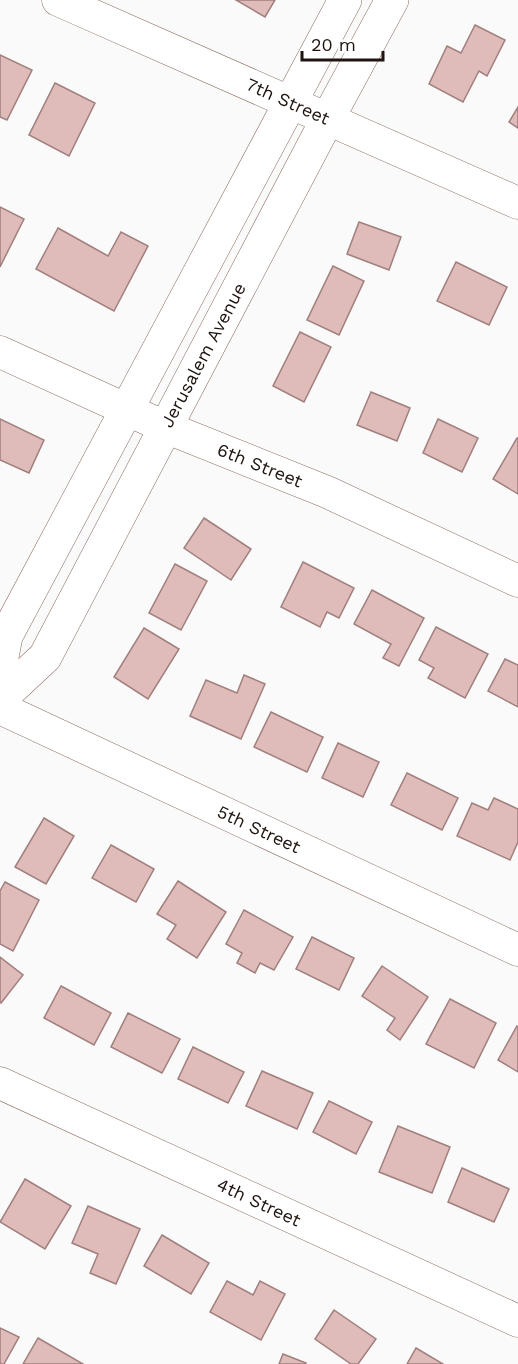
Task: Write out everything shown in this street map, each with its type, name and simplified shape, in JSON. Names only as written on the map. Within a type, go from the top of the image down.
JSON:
[{"type":"main road","points":[[0,668],[6,636],[345,0]]},
{"type":"main road","name":"Jerusalem Avenue","points":[[0,699],[45,657],[392,0]]},
{"type":"street","name":"7th Street","points":[[58,0],[518,203]]},
{"type":"street","name":"6th Street","points":[[0,352],[165,427],[327,492],[518,581]]},
{"type":"street","name":"5th Street","points":[[0,708],[518,950]]},
{"type":"street","name":"4th Street","points":[[0,1083],[518,1321]]},
{"type":"building","points":[[236,0],[275,0],[265,17]]},
{"type":"building","points":[[475,25],[505,40],[487,76],[479,71],[463,102],[429,84],[447,46],[461,53]]},
{"type":"building","points":[[0,55],[32,70],[7,120],[0,117]]},
{"type":"building","points":[[55,83],[95,103],[69,156],[29,135]]},
{"type":"building","points":[[518,107],[518,128],[509,122]]},
{"type":"building","points":[[0,207],[24,219],[0,267]]},
{"type":"building","points":[[359,222],[401,237],[389,270],[347,254]]},
{"type":"building","points":[[58,228],[108,256],[121,232],[148,246],[114,311],[36,269]]},
{"type":"building","points":[[456,262],[507,287],[489,325],[437,301]]},
{"type":"building","points":[[333,266],[364,281],[339,335],[307,320]]},
{"type":"building","points":[[300,332],[331,347],[304,402],[273,386]]},
{"type":"building","points":[[371,392],[410,408],[397,441],[357,425]]},
{"type":"building","points":[[0,419],[44,440],[29,473],[0,460]]},
{"type":"building","points":[[438,419],[478,438],[462,472],[423,453]]},
{"type":"building","points":[[518,438],[518,494],[493,479]]},
{"type":"building","points":[[204,518],[251,549],[231,580],[184,548]]},
{"type":"building","points":[[303,562],[354,588],[339,618],[327,612],[320,627],[281,607]]},
{"type":"building","points":[[175,564],[207,581],[181,630],[149,613]]},
{"type":"building","points":[[372,590],[424,618],[399,666],[383,658],[391,644],[354,624]]},
{"type":"building","points":[[436,627],[488,654],[465,698],[428,678],[434,668],[419,660]]},
{"type":"building","points":[[144,628],[179,649],[148,699],[114,677]]},
{"type":"building","points":[[505,659],[518,665],[518,707],[488,691]]},
{"type":"building","points":[[244,675],[265,684],[241,739],[190,716],[206,680],[237,693]]},
{"type":"building","points":[[271,712],[323,737],[307,772],[254,747]]},
{"type":"building","points":[[338,743],[379,762],[363,797],[322,778]]},
{"type":"building","points":[[407,773],[458,798],[442,830],[391,805]]},
{"type":"building","points":[[494,798],[518,809],[518,842],[510,860],[457,836],[472,803],[488,810]]},
{"type":"building","points":[[44,818],[74,836],[46,884],[15,867]]},
{"type":"building","points":[[111,845],[154,869],[136,902],[92,878]]},
{"type":"building","points":[[178,881],[226,912],[197,958],[167,939],[176,925],[157,914]]},
{"type":"building","points":[[5,882],[39,900],[13,951],[0,944],[0,891]]},
{"type":"building","points":[[244,910],[293,937],[274,970],[260,963],[255,973],[237,963],[242,953],[226,944]]},
{"type":"building","points":[[312,937],[354,958],[339,990],[296,969]]},
{"type":"building","points":[[0,957],[23,975],[1,1003],[0,1002]]},
{"type":"building","points":[[382,966],[428,997],[400,1040],[387,1030],[395,1018],[362,996]]},
{"type":"building","points":[[61,986],[111,1013],[94,1045],[44,1018]]},
{"type":"building","points":[[450,999],[496,1023],[474,1068],[426,1044]]},
{"type":"building","points":[[128,1013],[180,1039],[162,1073],[111,1047]]},
{"type":"building","points":[[518,1027],[518,1072],[498,1060]]},
{"type":"building","points":[[193,1047],[244,1072],[228,1103],[178,1079]]},
{"type":"building","points":[[262,1071],[313,1093],[297,1129],[246,1106]]},
{"type":"building","points":[[329,1101],[372,1122],[356,1154],[313,1132]]},
{"type":"building","points":[[398,1126],[450,1147],[432,1193],[379,1172]]},
{"type":"building","points":[[462,1168],[509,1189],[494,1222],[448,1202]]},
{"type":"building","points":[[25,1179],[71,1206],[45,1249],[0,1222]]},
{"type":"building","points":[[88,1206],[140,1229],[116,1284],[90,1273],[98,1254],[72,1243]]},
{"type":"building","points":[[162,1235],[209,1263],[191,1294],[144,1266]]},
{"type":"building","points":[[227,1281],[253,1295],[260,1281],[285,1294],[261,1340],[210,1312]]},
{"type":"building","points":[[334,1310],[376,1339],[358,1364],[351,1364],[315,1339]]},
{"type":"building","points":[[0,1328],[19,1337],[4,1364],[0,1364]]},
{"type":"building","points":[[38,1338],[83,1364],[23,1364]]},
{"type":"building","points":[[416,1348],[443,1364],[407,1364]]},
{"type":"building","points":[[283,1354],[306,1363],[279,1364]]}]
